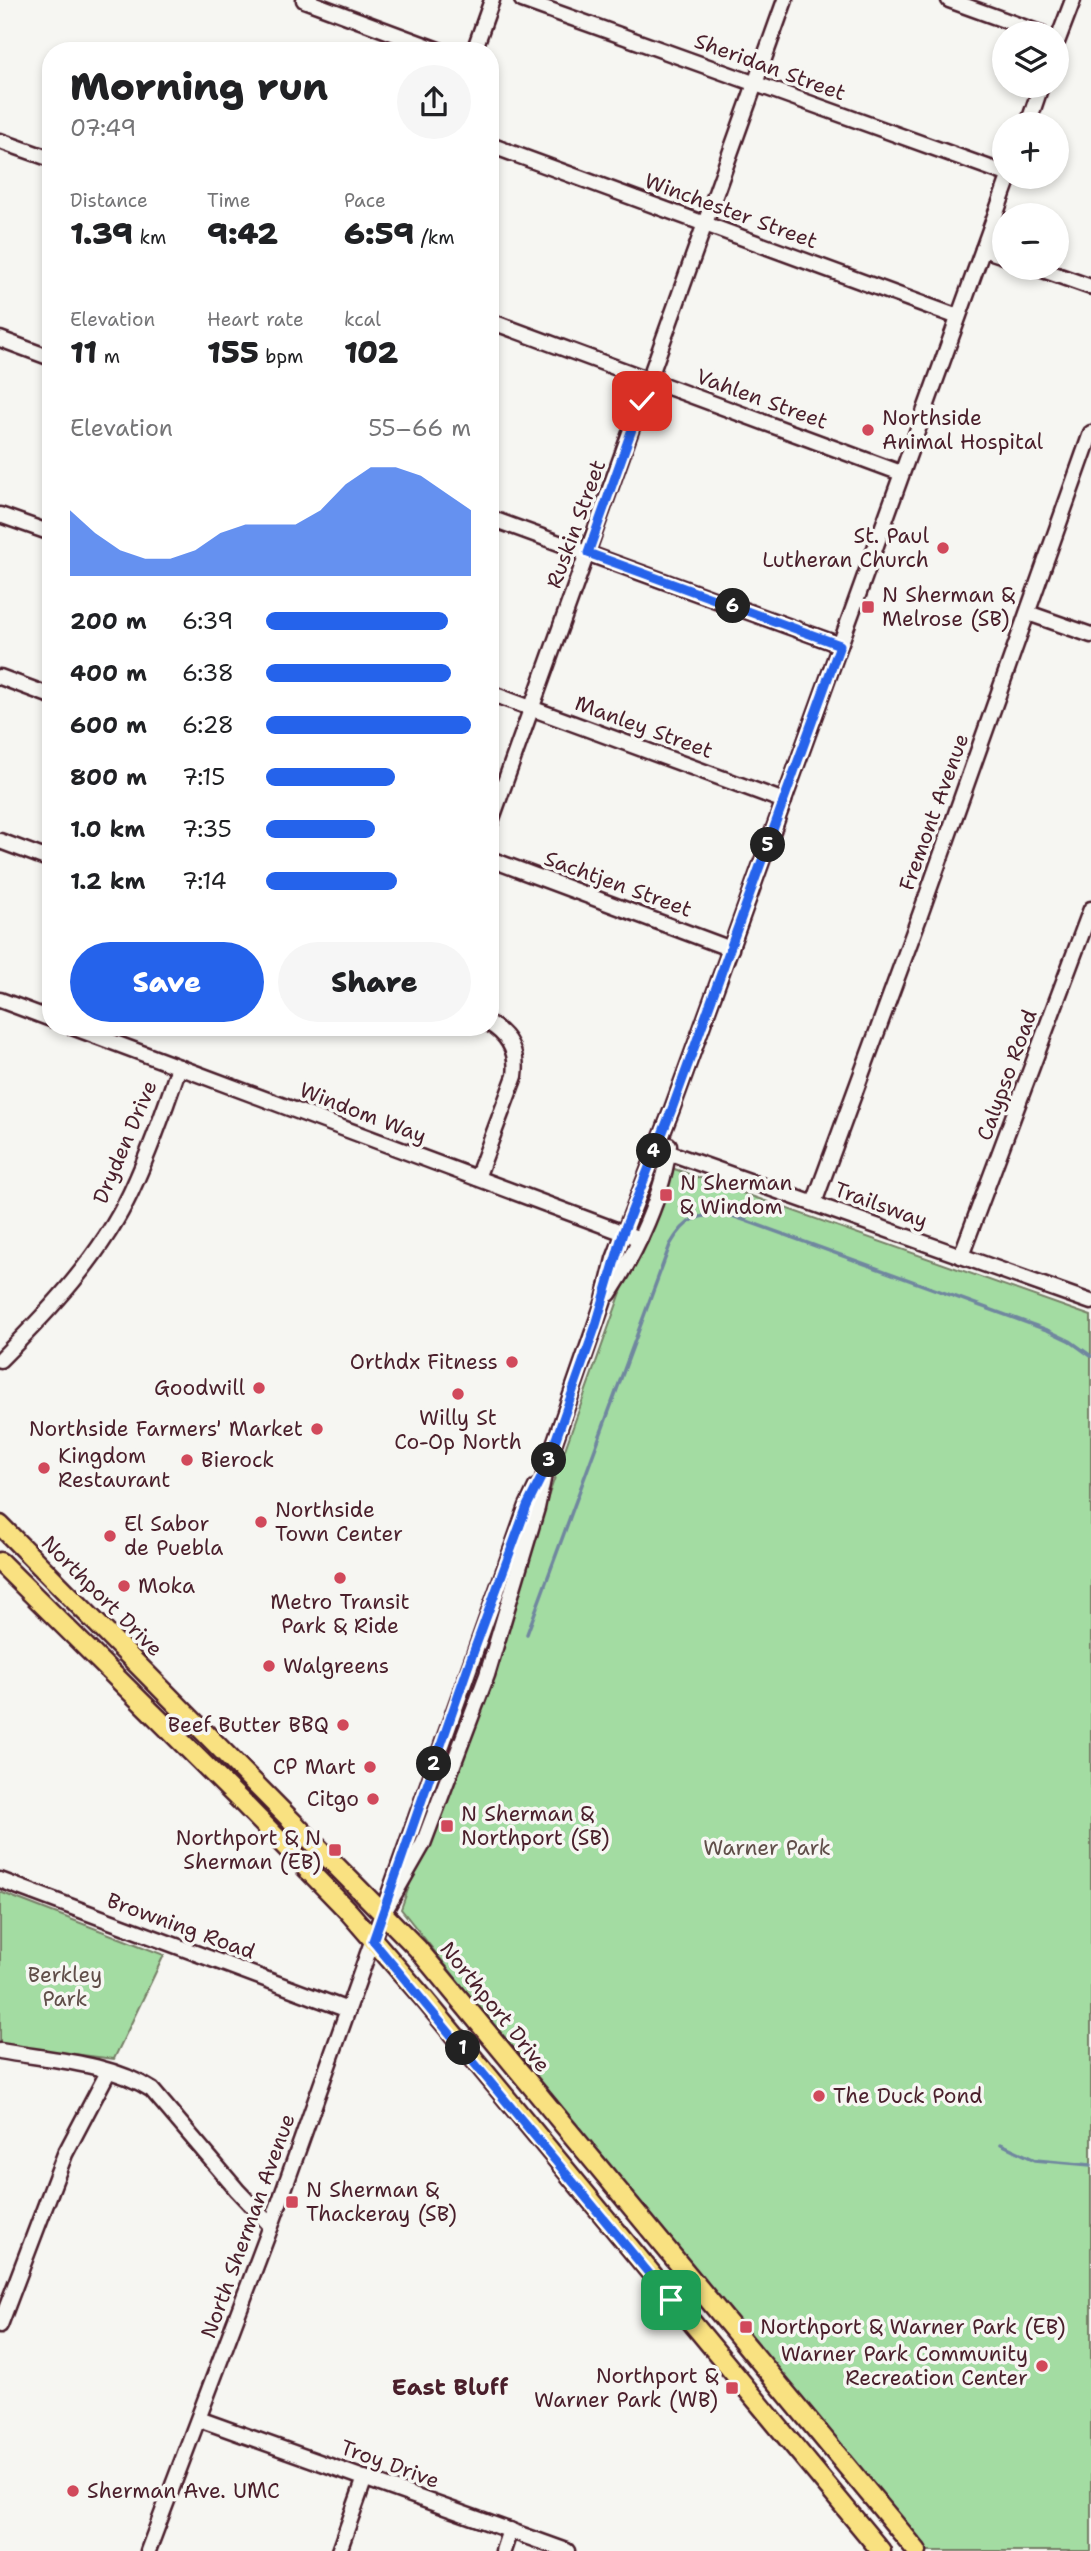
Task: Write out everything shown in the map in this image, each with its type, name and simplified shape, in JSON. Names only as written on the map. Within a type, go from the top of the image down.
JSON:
[{"type":"main road","name":"Northport Drive","points":[[0,1525],[417,1948],[917,2551]]},
{"type":"main road","points":[[0,1562],[348,1911],[881,2551]]},
{"type":"main road","points":[[112,1673],[138,1684],[159,1687]]},
{"type":"street","points":[[304,0],[417,42]]},
{"type":"street","points":[[477,42],[492,0]]},
{"type":"street","name":"Sheridan Street","points":[[522,0],[992,169]]},
{"type":"street","name":"Ruskin Street","points":[[499,799],[785,0]]},
{"type":"street","points":[[948,0],[1007,21]]},
{"type":"street","points":[[1065,21],[1073,0]]},
{"type":"street","points":[[0,141],[42,156]]},
{"type":"street","name":"Winchester Street","points":[[499,148],[958,317]]},
{"type":"street","name":"North Sherman Avenue","points":[[383,1914],[418,1854],[467,1728],[499,1638],[537,1508],[545,1470],[604,1300],[623,1233],[662,1150],[672,1109],[1005,189]]},
{"type":"street","points":[[983,249],[992,252]]},
{"type":"street","points":[[1069,279],[1091,287]]},
{"type":"street","name":"Vahlen Street","points":[[499,324],[901,473]]},
{"type":"street","points":[[0,339],[42,355]]},
{"type":"street","name":"Fremont Avenue","points":[[814,1203],[1091,433]]},
{"type":"street","points":[[0,514],[42,530]]},
{"type":"street","points":[[499,521],[840,645]]},
{"type":"street","points":[[1028,613],[1091,635]]},
{"type":"street","points":[[0,677],[42,693]]},
{"type":"street","name":"Manley Street","points":[[499,696],[785,800]]},
{"type":"street","points":[[0,841],[42,857]]},
{"type":"street","name":"Sachtjen Street","points":[[499,862],[731,949]]},
{"type":"street","name":"Calypso Road","points":[[961,1256],[1091,909]]},
{"type":"street","points":[[0,1000],[42,1016]]},
{"type":"street","points":[[477,1178],[515,1076],[516,1066],[510,1043],[499,1030]]},
{"type":"street","name":"Windom Way","points":[[96,1036],[639,1239]]},
{"type":"street","name":"Dryden Drive","points":[[0,1360],[68,1288],[96,1252],[131,1193],[179,1067]]},
{"type":"street","name":"North Sherman Avenue","points":[[604,1300],[618,1280],[639,1239],[662,1179],[662,1150]]},
{"type":"street","name":"Trailsway","points":[[662,1150],[1091,1302]]},
{"type":"street","name":"North Sherman Avenue","points":[[148,2551],[271,2226],[527,1506],[545,1470]]},
{"type":"street","name":"Browning Road","points":[[0,1880],[348,2010]]},
{"type":"street","points":[[0,2051],[108,2071],[134,2079],[152,2090],[271,2226]]},
{"type":"street","points":[[0,2325],[65,2154],[108,2071]]},
{"type":"street","name":"Troy Drive","points":[[199,2419],[567,2551]]},
{"type":"street","points":[[339,2551],[365,2477]]},
{"type":"street","points":[[503,2551],[510,2530]]},
{"type":"green space","name":"Warner Park","points":[[666,1166],[1091,1316],[1091,2551],[927,2551],[571,2123],[401,1909]]},
{"type":"green space","name":"Berkley Park","points":[[0,1892],[164,1955],[114,2059],[0,2045]]},
{"type":"waterway","points":[[527,1634],[670,1245],[682,1228],[694,1219],[710,1215],[730,1215],[1047,1330],[1070,1341],[1091,1356]]},
{"type":"waterway","points":[[1001,2144],[1035,2160],[1091,2165]]},
{"type":"place","name":"Northside Animal Hospital","points":[[868,430]]},
{"type":"place","name":"St. Paul Lutheran Church","points":[[943,548]]},
{"type":"place","name":"N Sherman & Melrose (SB)","points":[[868,607]]},
{"type":"place","name":"N Sherman & Windom","points":[[666,1195]]},
{"type":"place","name":"Orthdx Fitness","points":[[512,1362]]},
{"type":"place","name":"Goodwill","points":[[259,1388]]},
{"type":"place","name":"Willy St Co-Op North","points":[[458,1394]]},
{"type":"place","name":"Northside Farmers' Market","points":[[317,1429]]},
{"type":"place","name":"Bierock","points":[[187,1460]]},
{"type":"place","name":"Kingdom Restaurant","points":[[44,1468]]},
{"type":"place","name":"Northside Town Center","points":[[261,1522]]},
{"type":"place","name":"El Sabor de Puebla","points":[[110,1536]]},
{"type":"place","name":"Metro Transit Park & Ride","points":[[340,1578]]},
{"type":"place","name":"Moka","points":[[124,1586]]},
{"type":"place","name":"Walgreens","points":[[269,1666]]},
{"type":"place","name":"Beef Butter BBQ","points":[[343,1725]]},
{"type":"place","name":"CP Mart","points":[[370,1767]]},
{"type":"place","name":"Citgo","points":[[373,1799]]},
{"type":"place","name":"N Sherman & Northport (SB)","points":[[447,1826]]},
{"type":"place","name":"Northport & N Sherman (EB)","points":[[335,1850]]},
{"type":"place","name":"The Duck Pond","points":[[819,2096]]},
{"type":"place","name":"N Sherman & Thackeray (SB)","points":[[292,2202]]},
{"type":"place","name":"Northport & Warner Park (EB)","points":[[746,2327]]},
{"type":"place","name":"Warner Park Community Recreation Center","points":[[1042,2366]]},
{"type":"place","name":"Northport & Warner Park (WB)","points":[[732,2388]]},
{"type":"place","name":"Sherman Ave. UMC","points":[[73,2491]]},
{"type":"district","name":"East Bluff","points":[[450,2387]]},
{"type":"route","points":[[642,401],[588,553],[840,645],[672,1109],[623,1233],[596,1325],[545,1470],[527,1506],[468,1667],[373,1941],[426,2001],[671,2300]]}]
